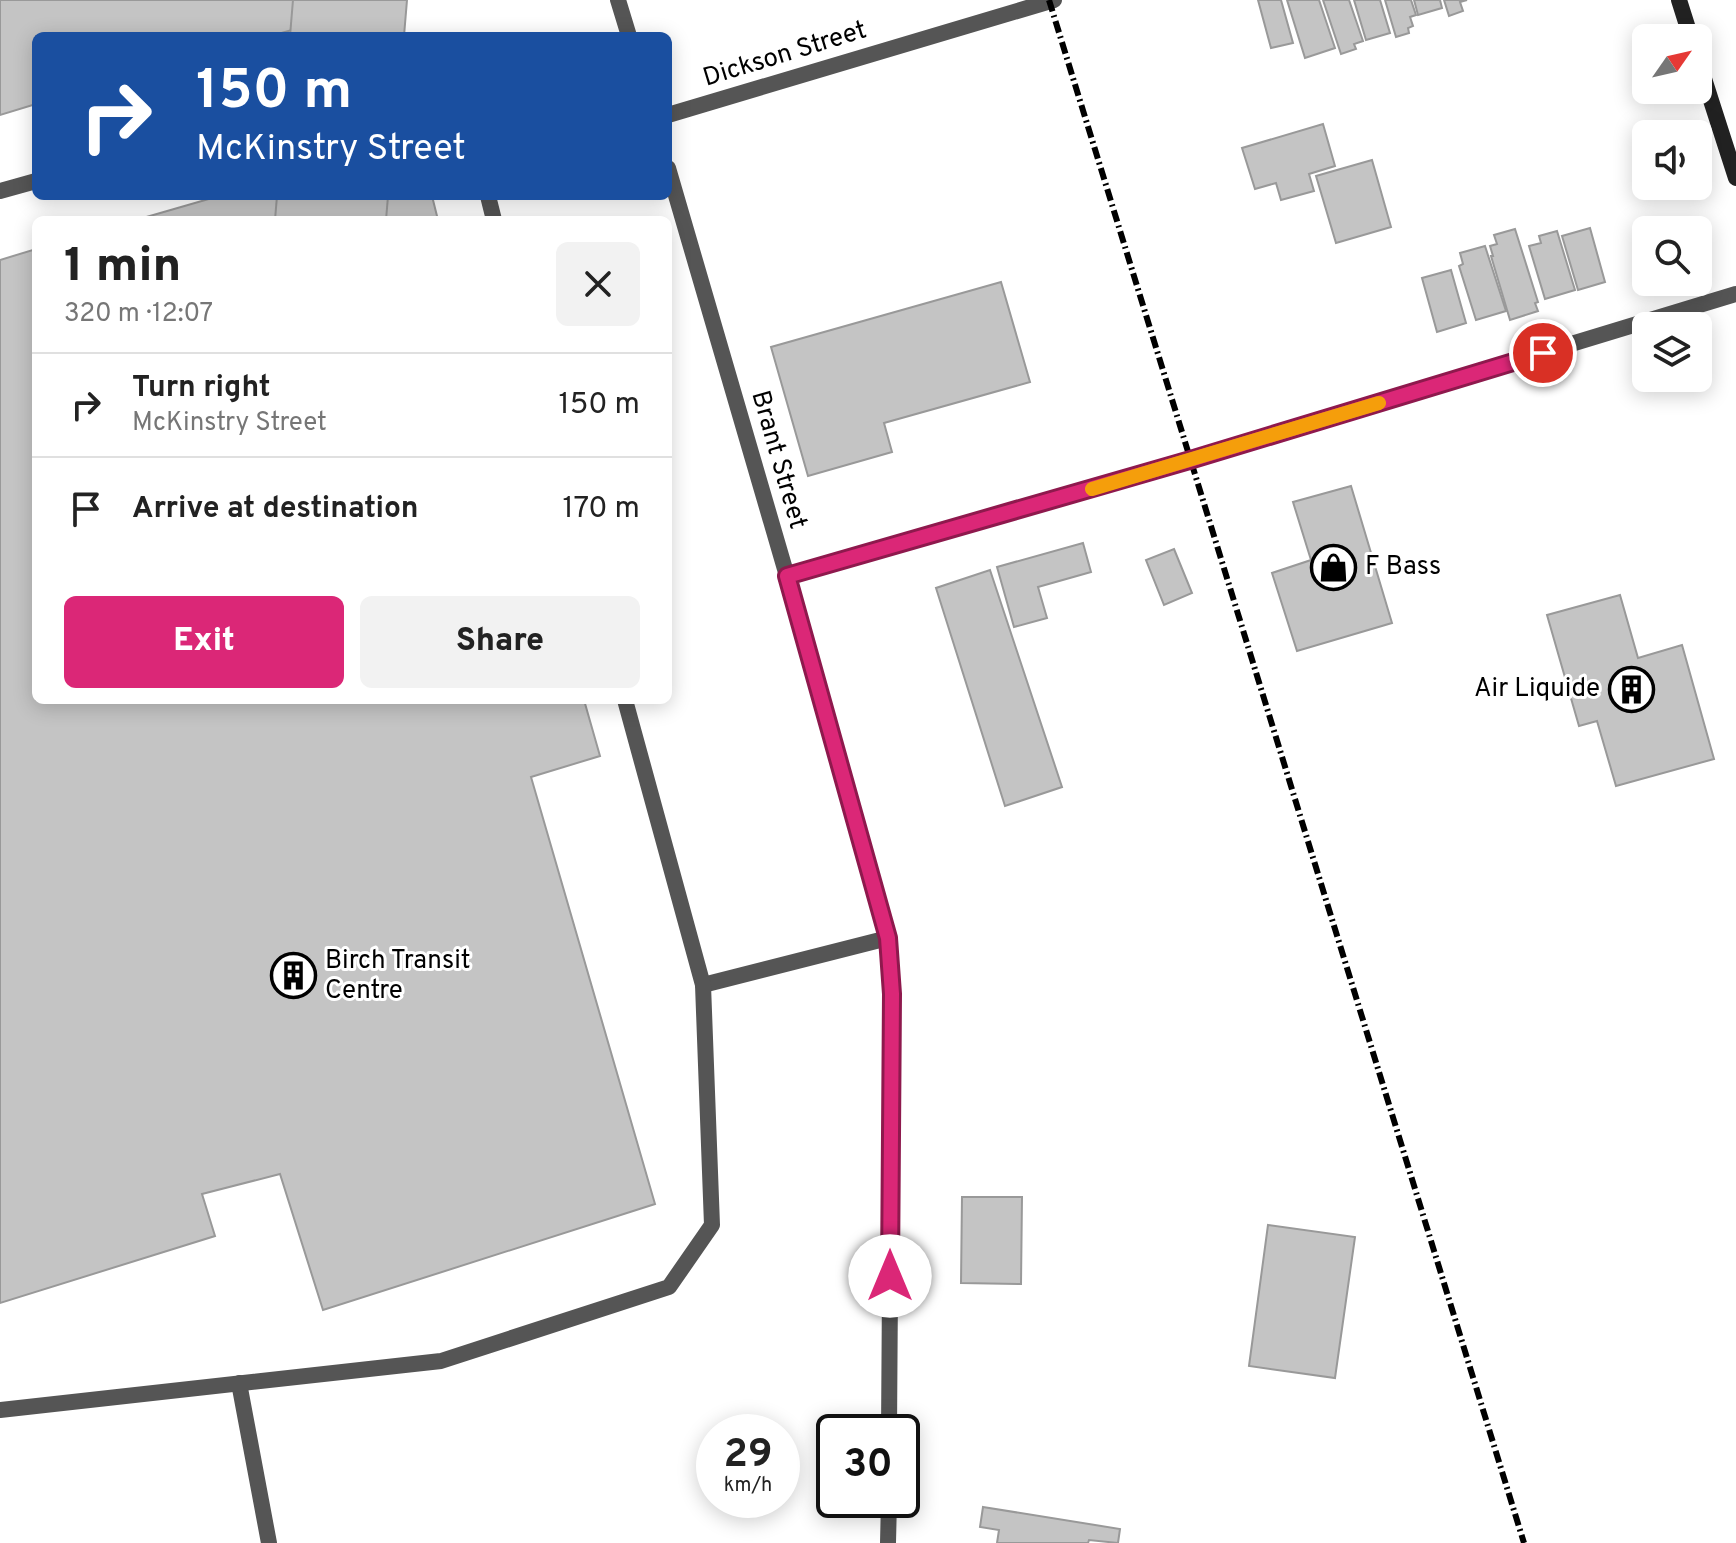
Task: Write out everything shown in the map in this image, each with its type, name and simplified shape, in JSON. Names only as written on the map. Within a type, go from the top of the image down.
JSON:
[{"type":"main road","points":[[1679,0],[1687,24]]},
{"type":"main road","points":[[1712,103],[1736,178]]},
{"type":"street","points":[[618,0],[628,32]]},
{"type":"street","name":"Dickson Street","points":[[672,114],[1054,0]]},
{"type":"street","points":[[0,191],[32,182]]},
{"type":"street","name":"Brant Street","points":[[672,182],[888,938],[892,994],[889,1414]]},
{"type":"street","points":[[787,576],[1190,460],[1736,294]]},
{"type":"street","points":[[0,1410],[441,1361],[669,1287],[712,1225],[703,985],[626,704]]},
{"type":"street","points":[[703,985],[888,938]]},
{"type":"street","points":[[239,1383],[269,1543]]},
{"type":"street","points":[[888,1543],[889,1518]]},
{"type":"building","points":[[0,0],[374,0],[376,6],[285,32],[32,32],[32,105],[0,115]]},
{"type":"building","points":[[293,0],[407,0],[404,32],[290,32]]},
{"type":"building","points":[[1258,0],[1281,0],[1293,43],[1271,48]]},
{"type":"building","points":[[1287,0],[1319,0],[1335,48],[1305,58]]},
{"type":"building","points":[[1323,0],[1349,0],[1363,41],[1354,44],[1356,49],[1341,54]]},
{"type":"building","points":[[1354,0],[1380,0],[1390,33],[1366,40]]},
{"type":"building","points":[[1385,0],[1411,0],[1416,15],[1410,17],[1413,26],[1408,28],[1409,33],[1396,37]]},
{"type":"building","points":[[1414,0],[1440,0],[1442,8],[1418,15]]},
{"type":"building","points":[[1444,0],[1467,0],[1460,2],[1463,11],[1449,16]]},
{"type":"building","points":[[1323,124],[1335,166],[1309,174],[1314,191],[1281,200],[1276,183],[1255,189],[1242,148]]},
{"type":"building","points":[[1372,160],[1391,227],[1336,243],[1316,176]]},
{"type":"building","points":[[205,200],[433,200],[437,216],[150,216]]},
{"type":"building","points":[[277,200],[388,200],[386,216],[275,216]]},
{"type":"building","points":[[1590,228],[1605,282],[1578,290],[1562,236]]},
{"type":"building","points":[[1515,229],[1538,302],[1535,303],[1538,311],[1510,320],[1490,246],[1497,244],[1494,235]]},
{"type":"building","points":[[1557,231],[1575,290],[1545,299],[1529,246],[1541,243],[1539,236]]},
{"type":"building","points":[[1485,246],[1506,311],[1476,320],[1459,266],[1463,264],[1460,253]]},
{"type":"building","name":"Birch Transit Centre","points":[[32,250],[32,704],[585,704],[600,756],[531,777],[655,1204],[323,1310],[280,1174],[202,1194],[215,1236],[0,1303],[0,260]]},
{"type":"building","points":[[1451,270],[1466,323],[1437,332],[1422,278]]},
{"type":"building","points":[[1001,282],[1030,382],[884,423],[892,452],[808,476],[771,347]]},
{"type":"building","name":"F Bass","points":[[1351,486],[1392,623],[1297,651],[1272,573],[1311,560],[1293,502]]},
{"type":"building","points":[[1083,543],[1091,572],[1038,587],[1047,618],[1014,627],[997,567]]},
{"type":"building","points":[[1174,549],[1192,593],[1164,605],[1146,560]]},
{"type":"building","points":[[990,570],[1062,787],[1005,806],[936,588]]},
{"type":"building","name":"Air Liquide","points":[[1620,595],[1638,658],[1682,645],[1714,759],[1616,786],[1597,721],[1579,726],[1547,615]]},
{"type":"building","points":[[962,1197],[1022,1197],[1021,1284],[961,1283]]},
{"type":"building","points":[[1268,1225],[1355,1237],[1335,1378],[1249,1366]]},
{"type":"building","points":[[983,1507],[1120,1529],[1118,1543],[1089,1540],[1088,1543],[997,1543],[999,1530],[980,1527]]},
{"type":"railway","points":[[1049,0],[1524,1543]]},
{"type":"slow traffic","points":[[1092,489],[1379,403]]},
{"type":"place","name":"F Bass","points":[[1334,567]]},
{"type":"place","name":"Air Liquide","points":[[1631,689]]},
{"type":"place","name":"Birch Transit Centre","points":[[294,976]]},
{"type":"route","points":[[890,1276],[892,994],[888,938],[787,576],[1190,460],[1543,353]]}]
